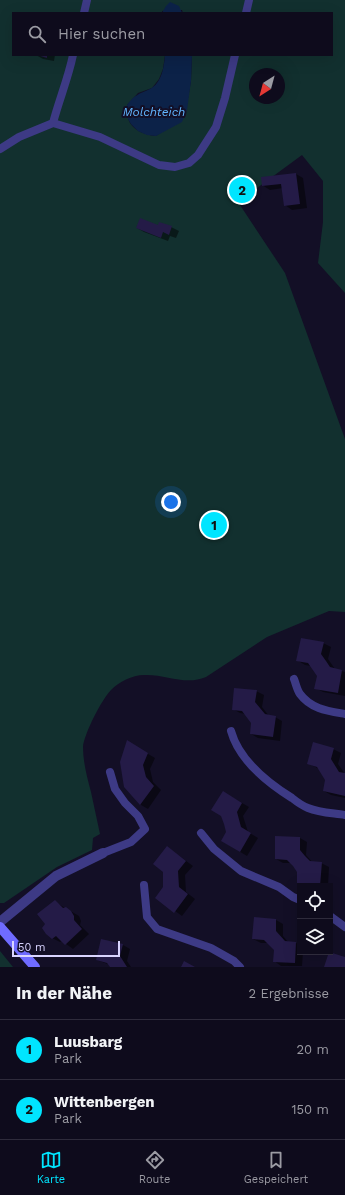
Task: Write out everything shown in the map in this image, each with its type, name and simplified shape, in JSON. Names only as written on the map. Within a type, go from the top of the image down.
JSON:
[{"type":"street","points":[[0,922],[56,876],[103,853]]},
{"type":"street","points":[[0,927],[35,967]]},
{"type":"lane","points":[[84,12],[87,0]]},
{"type":"lane","points":[[246,12],[249,0]]},
{"type":"lane","points":[[53,124],[57,107],[69,77],[73,56]]},
{"type":"lane","points":[[0,149],[19,137],[53,124],[100,137],[159,166],[175,167],[189,163],[198,155],[216,127],[225,98],[235,56]]},
{"type":"lane","points":[[294,680],[300,693],[309,703],[324,711],[345,714]]},
{"type":"lane","points":[[231,731],[234,742],[266,780],[308,808],[323,812],[345,814]]},
{"type":"lane","points":[[103,853],[131,842],[145,829],[138,816],[125,803],[115,789],[110,772]]},
{"type":"lane","points":[[201,833],[214,849],[241,871],[279,887],[293,898],[297,899]]},
{"type":"lane","points":[[144,886],[147,917],[157,930],[211,948],[234,961],[240,967]]},
{"type":"lane","points":[[333,918],[345,927]]},
{"type":"green space","points":[[0,0],[345,0],[345,293],[318,263],[323,222],[323,181],[302,155],[238,202],[285,273],[345,439],[345,612],[329,611],[267,637],[206,677],[183,680],[152,675],[139,675],[114,687],[107,694],[94,717],[83,747],[86,770],[100,834],[93,838],[92,850],[57,867],[4,903],[0,903]],"holes":[[[182,10],[183,12],[333,12],[333,56],[192,56],[191,81],[185,116],[156,136],[143,133],[132,126],[127,116],[127,105],[138,93],[152,88],[159,79],[163,69],[165,56],[12,56],[12,12],[162,12]]]},
{"type":"green space","points":[[0,951],[13,967],[0,967]]},
{"type":"water","points":[[170,2],[179,6],[182,12],[163,12]]},
{"type":"water","name":"Molchteich","points":[[165,56],[192,56],[191,81],[187,110],[182,122],[156,136],[147,135],[138,131],[131,124],[128,119],[127,105],[134,97],[150,89],[157,83],[163,69]]},
{"type":"building","points":[[296,173],[300,204],[284,206],[281,184],[262,186],[261,177]]},
{"type":"building","points":[[140,218],[158,225],[159,222],[172,226],[169,235],[163,232],[161,238],[136,228]]},
{"type":"building","points":[[301,638],[324,642],[321,654],[330,667],[342,670],[338,693],[314,689],[317,676],[308,663],[296,661]]},
{"type":"building","points":[[234,688],[257,690],[255,702],[265,714],[276,716],[273,737],[250,734],[251,723],[242,711],[232,710]]},
{"type":"building","points":[[127,740],[148,753],[143,765],[146,777],[154,786],[140,805],[124,787],[120,762]]},
{"type":"building","points":[[313,742],[334,748],[331,759],[339,772],[345,773],[345,796],[323,791],[325,780],[317,767],[307,764]]},
{"type":"building","points":[[223,791],[242,803],[237,812],[241,827],[251,833],[240,852],[221,841],[226,832],[224,824],[221,816],[211,810]]},
{"type":"building","points":[[275,836],[300,837],[300,850],[305,856],[310,861],[322,862],[320,883],[297,883],[297,872],[293,866],[287,860],[275,859]]},
{"type":"building","points":[[167,846],[186,861],[178,871],[179,887],[188,894],[174,913],[155,898],[163,887],[163,872],[153,864]]},
{"type":"building","points":[[55,900],[63,908],[66,907],[71,911],[74,916],[74,920],[82,929],[65,945],[56,936],[52,939],[46,934],[42,928],[45,924],[37,914]]},
{"type":"building","points":[[254,917],[276,919],[276,931],[285,941],[296,942],[295,963],[273,962],[274,950],[264,940],[252,939]]},
{"type":"building","points":[[101,939],[123,944],[120,956],[127,967],[110,967],[107,963],[96,960]]},
{"type":"building","points":[[333,953],[345,957],[345,967],[324,967],[328,955],[333,955]]},
{"type":"building","points":[[184,961],[195,967],[181,967]]},
{"type":"place","name":"Wittenbergen","points":[[242,190]]},
{"type":"place","name":"Luusbarg","points":[[214,525]]}]
